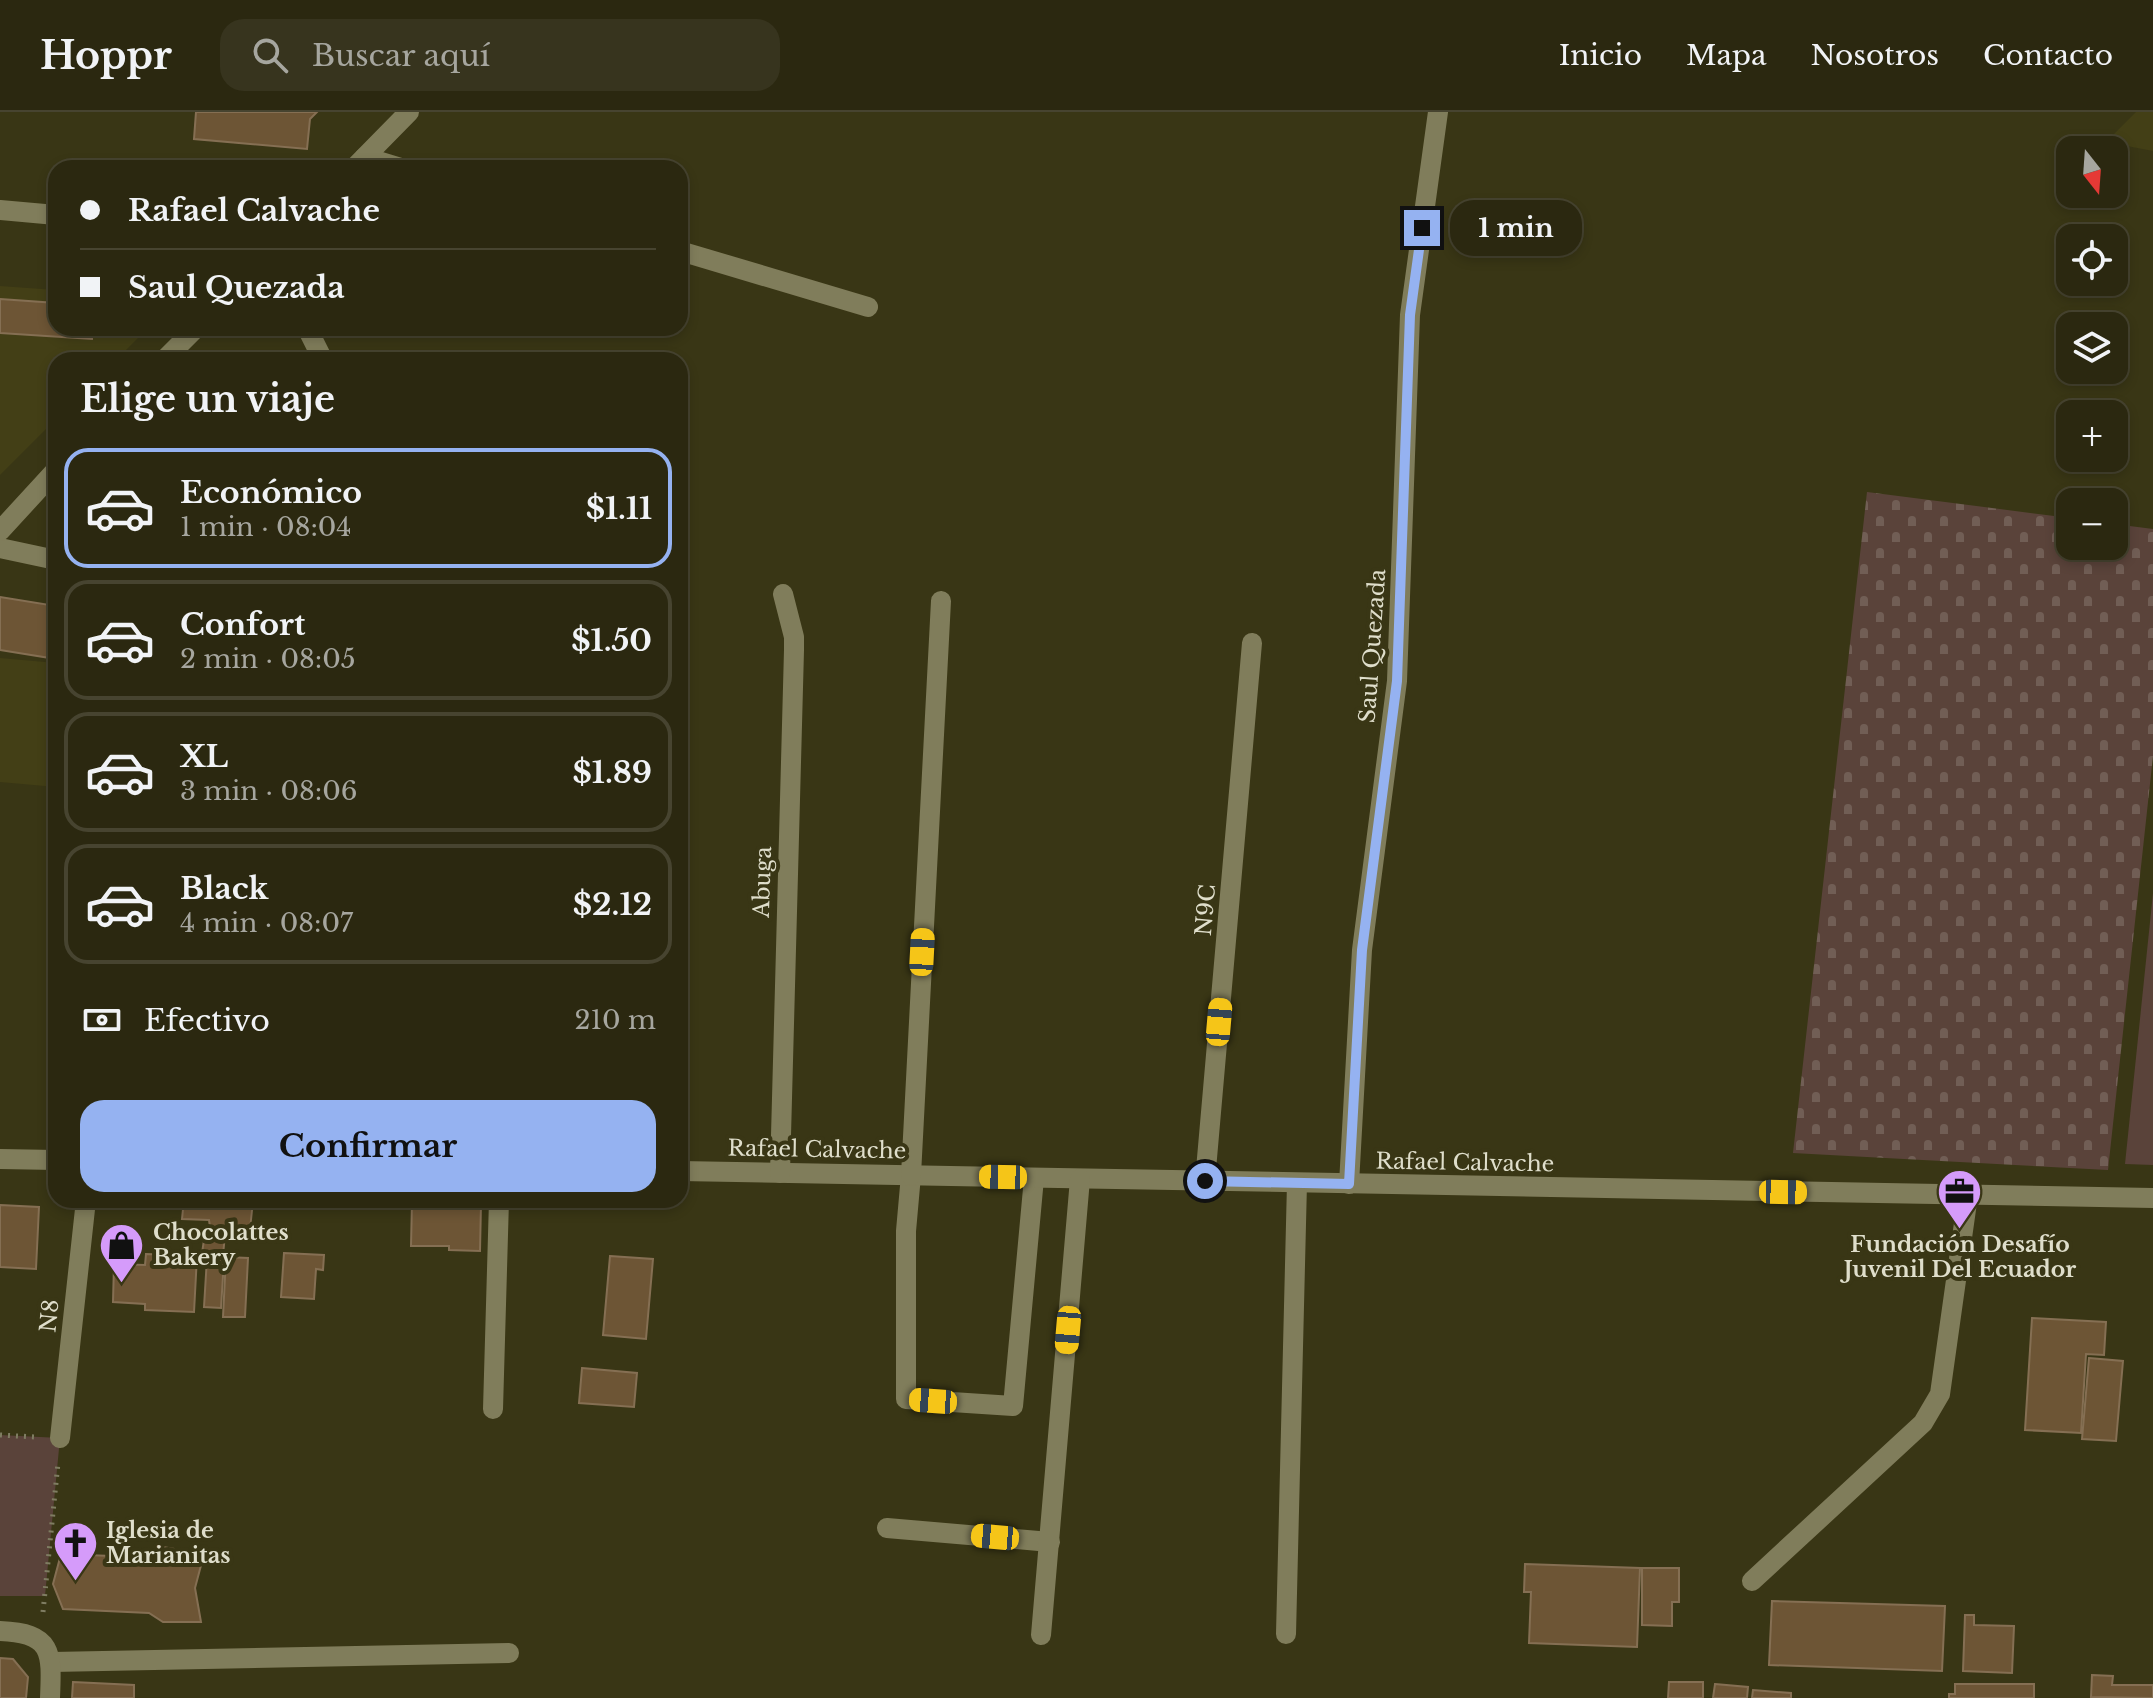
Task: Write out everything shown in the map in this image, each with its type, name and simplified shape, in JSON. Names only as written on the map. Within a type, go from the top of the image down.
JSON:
[{"type":"street","points":[[361,160],[409,112]]},
{"type":"street","name":"Saul Quezada","points":[[1349,1184],[1362,950],[1397,681],[1410,315],[1438,112]]},
{"type":"street","points":[[0,210],[48,214]]},
{"type":"street","points":[[688,253],[868,307]]},
{"type":"street","points":[[172,352],[188,336]]},
{"type":"street","points":[[0,531],[48,479]]},
{"type":"street","points":[[0,548],[48,558]]},
{"type":"street","name":"Abuga","points":[[780,1173],[794,650],[794,637],[783,594]]},
{"type":"street","points":[[941,601],[906,1231],[906,1399],[1013,1406],[1034,1178]]},
{"type":"street","name":"N9C","points":[[1205,1181],[1252,643]]},
{"type":"street","points":[[0,1159],[48,1160]]},
{"type":"street","name":"Rafael Calvache","points":[[688,1171],[2153,1198]]},
{"type":"street","points":[[1041,1635],[1080,1179]]},
{"type":"street","points":[[1286,1634],[1297,1183]]},
{"type":"street","points":[[1752,1581],[1923,1423],[1935,1404],[1940,1394],[1968,1195]]},
{"type":"street","name":"N8","points":[[60,1438],[85,1208]]},
{"type":"street","points":[[493,1409],[499,1208]]},
{"type":"street","points":[[887,1528],[1050,1542]]},
{"type":"street","points":[[0,1631],[28,1634],[48,1651],[52,1662],[50,1698]]},
{"type":"street","points":[[52,1662],[509,1653]]},
{"type":"path","points":[[40,1643],[60,1438]]},
{"type":"shaded area","points":[[2136,112],[2153,112],[2153,151],[2128,146],[2128,136],[2112,136]]},
{"type":"shaded area","points":[[0,286],[48,289],[48,336],[140,336],[124,352],[48,352],[48,427],[0,475]]},
{"type":"shaded area","points":[[0,658],[48,662],[48,786],[0,782]]},
{"type":"green space","points":[[1867,492],[2056,516],[2056,560],[2128,560],[2128,526],[2153,529],[2153,756],[2108,1170],[1793,1153]]},
{"type":"green space","points":[[2153,893],[2153,1165],[2125,1164]]},
{"type":"green space","points":[[0,1435],[60,1438],[45,1596],[0,1596]]},
{"type":"building","points":[[196,112],[317,112],[310,119],[307,149],[194,139]]},
{"type":"building","points":[[0,299],[48,302],[48,336],[92,336],[92,339],[0,333]]},
{"type":"building","points":[[0,597],[48,605],[48,658],[0,650]]},
{"type":"building","points":[[0,1205],[39,1207],[36,1269],[0,1267]]},
{"type":"building","points":[[183,1208],[252,1208],[250,1229],[210,1227],[209,1220],[182,1219]]},
{"type":"building","points":[[412,1208],[481,1208],[480,1251],[449,1250],[449,1246],[411,1246]]},
{"type":"building","points":[[205,1233],[225,1235],[223,1255],[202,1253]]},
{"type":"building","points":[[284,1253],[324,1255],[323,1270],[316,1269],[314,1299],[281,1297]]},
{"type":"building","points":[[146,1254],[197,1256],[194,1312],[145,1310],[145,1304],[113,1302],[114,1264],[145,1265]]},
{"type":"building","points":[[610,1256],[653,1259],[646,1339],[603,1335]]},
{"type":"building","points":[[226,1257],[248,1258],[245,1317],[223,1317]]},
{"type":"building","points":[[207,1258],[224,1260],[221,1308],[204,1307]]},
{"type":"building","points":[[2032,1318],[2106,1322],[2104,1355],[2086,1354],[2081,1433],[2025,1430]]},
{"type":"building","points":[[2089,1358],[2123,1361],[2116,1441],[2082,1439]]},
{"type":"building","points":[[582,1368],[637,1373],[634,1407],[579,1403]]},
{"type":"building","points":[[157,1546],[204,1554],[195,1588],[201,1622],[163,1622],[149,1613],[63,1609],[53,1584],[61,1554],[138,1557]]},
{"type":"building","points":[[1525,1564],[1640,1568],[1637,1647],[1529,1643],[1531,1592],[1524,1592]]},
{"type":"building","points":[[1642,1568],[1679,1568],[1679,1602],[1672,1602],[1672,1626],[1642,1625]]},
{"type":"building","points":[[1772,1601],[1945,1606],[1942,1671],[1769,1665]]},
{"type":"building","points":[[1965,1615],[1974,1615],[1974,1625],[2014,1626],[2012,1673],[1963,1671]]},
{"type":"building","points":[[0,1658],[13,1659],[28,1677],[26,1698],[0,1698]]},
{"type":"building","points":[[2092,1675],[2113,1676],[2112,1685],[2153,1685],[2153,1698],[2091,1697]]},
{"type":"building","points":[[73,1682],[134,1685],[134,1698],[72,1698]]},
{"type":"building","points":[[1669,1682],[1703,1682],[1703,1698],[1668,1698]]},
{"type":"building","points":[[1715,1684],[1748,1687],[1747,1698],[1713,1698]]},
{"type":"building","points":[[1955,1684],[2034,1684],[2034,1698],[1949,1698],[1949,1694],[1955,1694]]},
{"type":"building","points":[[1753,1690],[1791,1693],[1791,1698],[1752,1698]]},
{"type":"place","name":"Fundación Desafío Juvenil Del Ecuador","points":[[1960,1230]]},
{"type":"place","name":"Chocolattes Bakery","points":[[122,1284]]},
{"type":"place","name":"Iglesia de Marianitas","points":[[75,1582]]},
{"type":"route","points":[[1205,1181],[1349,1184],[1362,950],[1397,681],[1410,315],[1422,228]]}]
